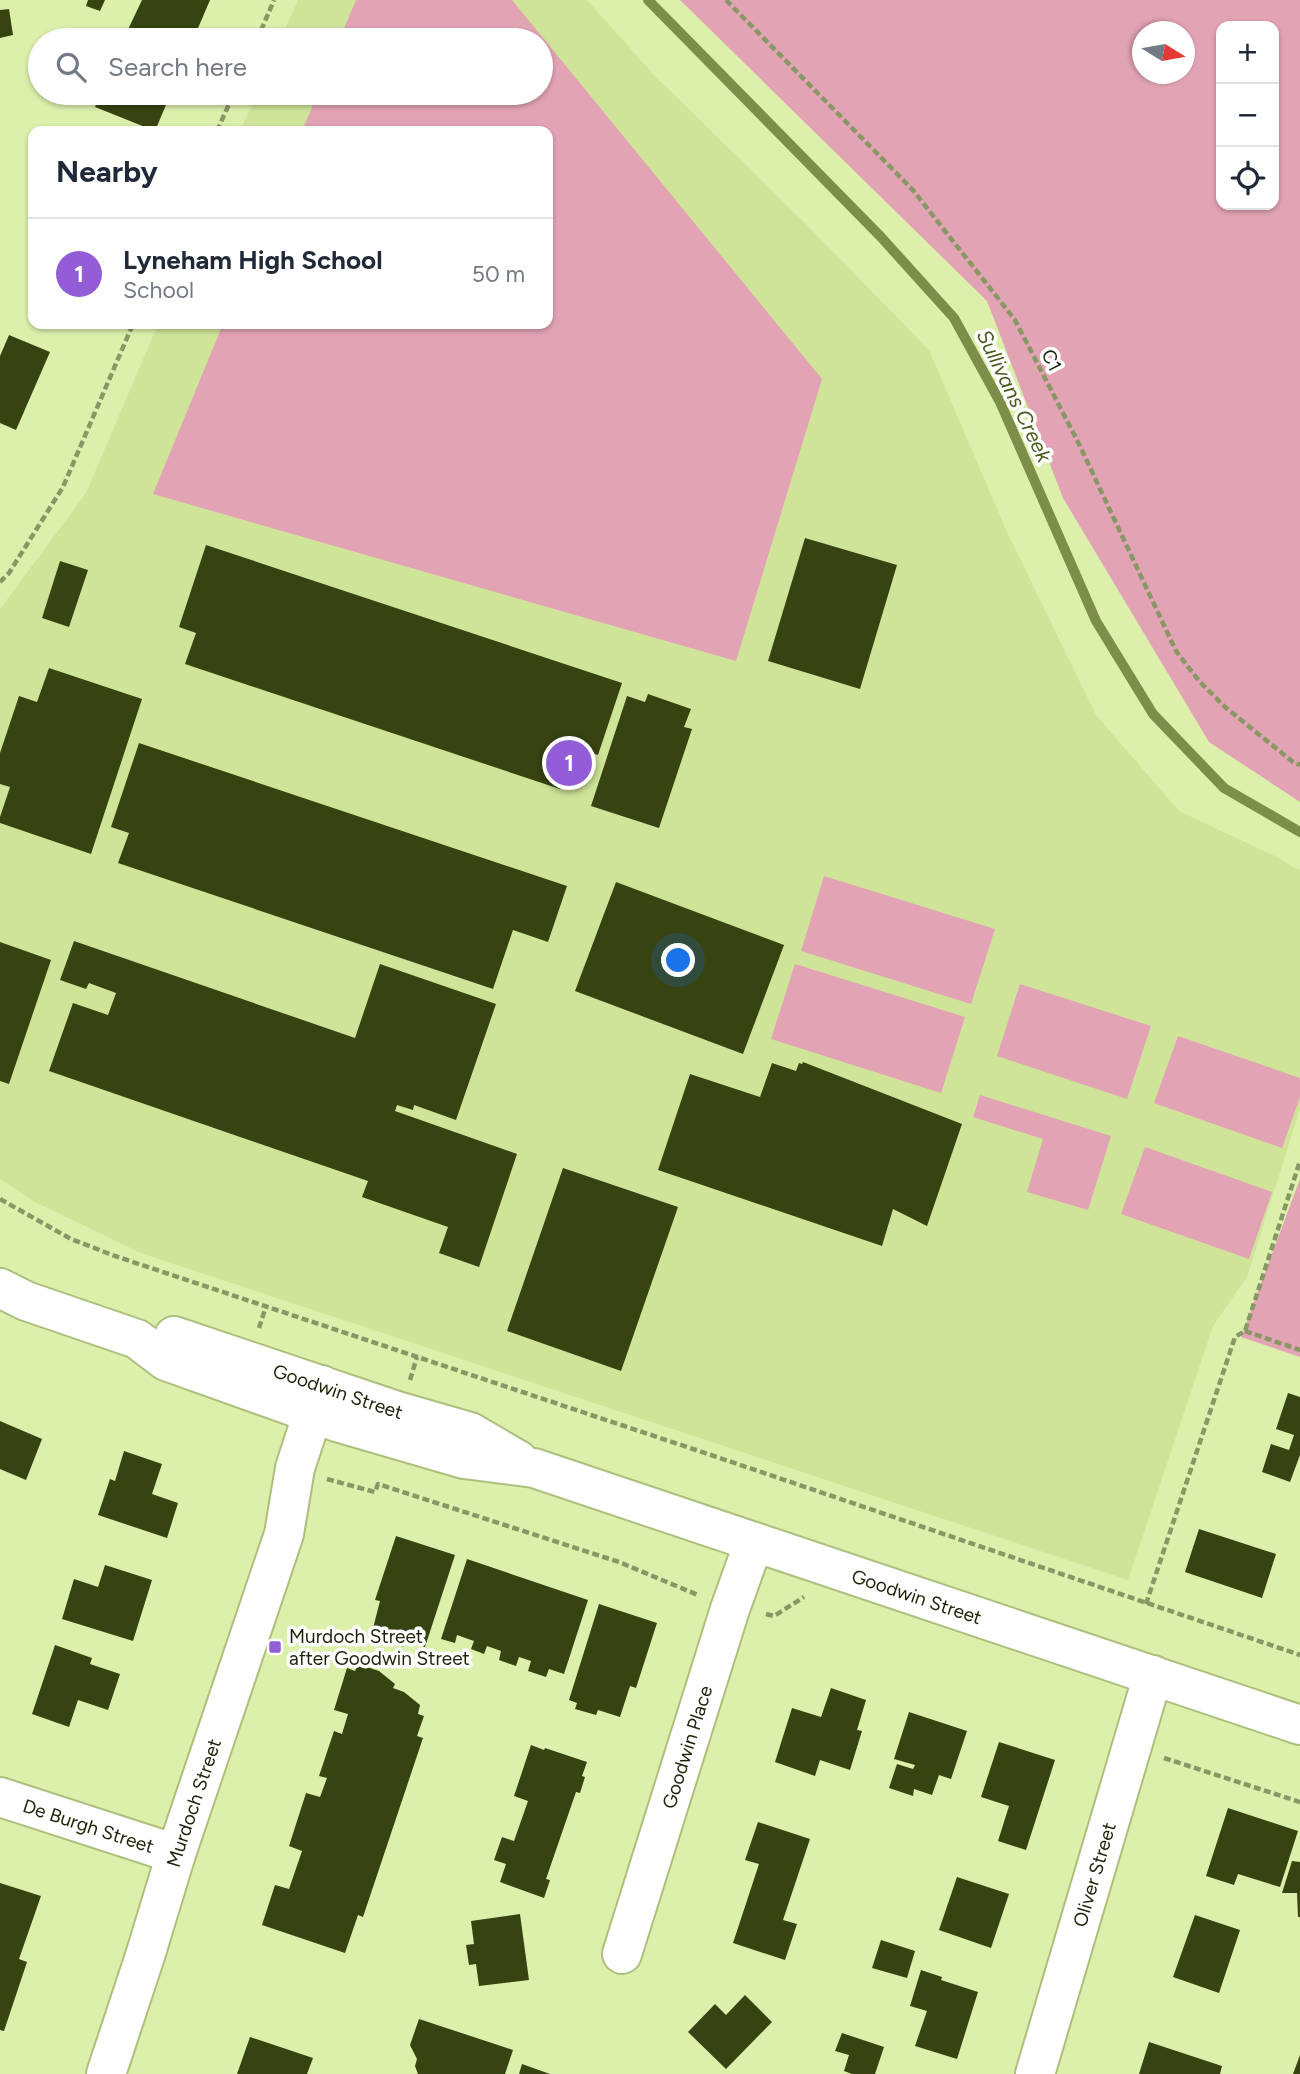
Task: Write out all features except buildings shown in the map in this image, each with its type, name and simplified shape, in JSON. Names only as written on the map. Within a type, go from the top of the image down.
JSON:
[{"type":"street","name":"Goodwin Street","points":[[0,1288],[26,1301],[137,1339],[166,1361],[329,1403],[464,1459],[534,1468],[1300,1725]]},
{"type":"street","name":"Murdoch Street","points":[[284,1534],[317,1476],[329,1403]]},
{"type":"street","name":"Murdoch Street","points":[[106,2074],[176,1854],[284,1534],[295,1468],[329,1403]]},
{"type":"street","name":"Goodwin Place","points":[[622,1954],[730,1609],[754,1542]]},
{"type":"street","name":"Oliver Street","points":[[1035,2074],[1153,1675]]},
{"type":"street","name":"De Burgh Street","points":[[0,1797],[176,1854]]},
{"type":"path","points":[[262,28],[274,0]]},
{"type":"path","name":"C1","points":[[726,0],[912,189],[1016,320],[1079,444],[1176,650],[1199,681],[1225,707],[1300,765]]},
{"type":"path","points":[[219,126],[229,105]]},
{"type":"path","points":[[0,582],[9,573],[63,487],[132,329]]},
{"type":"path","points":[[1146,1604],[1235,1337],[1245,1331],[1300,1161]]},
{"type":"path","points":[[0,1199],[71,1239],[115,1256],[1300,1655]]},
{"type":"path","points":[[1245,1331],[1300,1350]]},
{"type":"path","points":[[317,1476],[375,1492],[378,1484],[619,1562],[698,1595],[717,1606],[774,1616],[802,1598],[811,1596]]},
{"type":"path","points":[[1131,1747],[1300,1802]]},
{"type":"shaded area","points":[[298,0],[587,0],[654,75],[806,224],[929,350],[1007,532],[1096,715],[1179,811],[1277,857],[1300,871],[1300,1109],[1247,1277],[1213,1326],[1128,1580],[141,1253],[35,1202],[0,1179],[0,609],[86,493],[156,329],[553,329],[553,126],[242,126],[252,105],[553,105],[553,28],[285,28]]},
{"type":"shaded area","points":[[356,0],[512,0],[535,28],[344,28]]},
{"type":"shaded area","points":[[680,0],[1300,0],[1300,802],[1209,742],[1063,498],[987,301]]},
{"type":"shaded area","points":[[553,50],[822,379],[736,661],[153,494],[221,329],[553,329],[553,126],[304,126],[313,105],[553,105]]},
{"type":"shaded area","points":[[824,876],[995,929],[971,1004],[801,951]]},
{"type":"shaded area","points":[[795,964],[965,1017],[941,1093],[771,1039]]},
{"type":"shaded area","points":[[1020,984],[1151,1026],[1127,1099],[997,1056]]},
{"type":"shaded area","points":[[1178,1036],[1300,1078],[1300,1097],[1282,1148],[1154,1103]]},
{"type":"shaded area","points":[[980,1095],[1111,1136],[1088,1210],[1027,1192],[1043,1139],[973,1117]]},
{"type":"shaded area","points":[[1145,1147],[1272,1192],[1249,1259],[1121,1214]]},
{"type":"shaded area","points":[[1300,1179],[1300,1357],[1241,1337]]},
{"type":"waterway","name":"Sullivans Creek","points":[[648,0],[881,237],[954,318],[1000,402],[1096,621],[1153,714],[1224,788],[1300,832]]},
{"type":"place","name":"Lyneham High School","points":[[569,763]]},
{"type":"place","name":"Murdoch Street after Goodwin Street","points":[[275,1647]]}]
